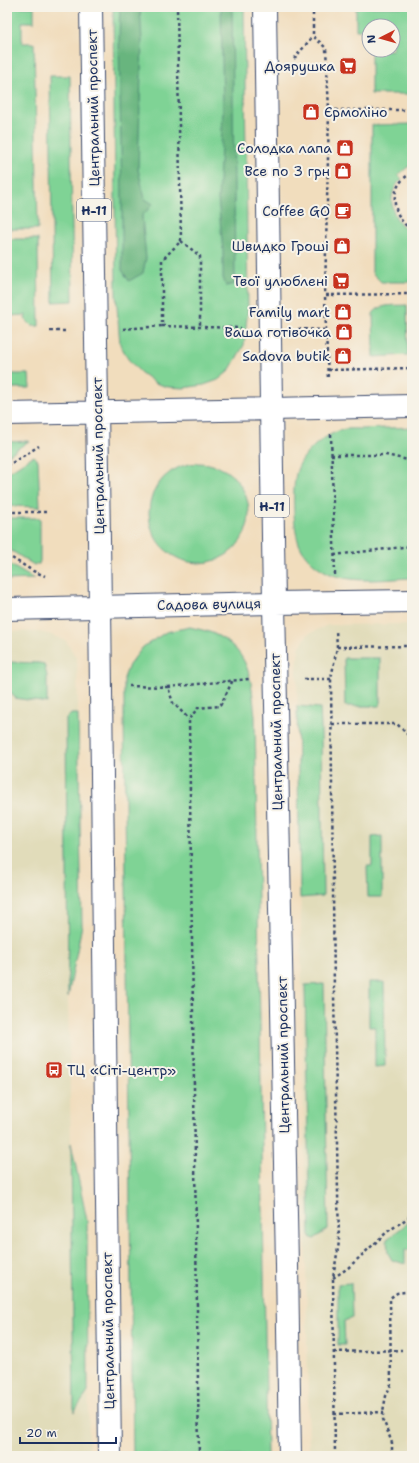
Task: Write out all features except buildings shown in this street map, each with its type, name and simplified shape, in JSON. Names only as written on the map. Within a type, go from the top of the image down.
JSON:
[{"type":"main road","name":"Центральний проспект","points":[[91,7],[110,1456]]},
{"type":"main road","name":"Центральний проспект","points":[[265,7],[269,328],[290,1456]]},
{"type":"main road","points":[[7,414],[412,406]]},
{"type":"main road","name":"Садова вулиця","points":[[7,609],[337,601],[412,601]]},
{"type":"path","points":[[162,326],[162,260],[181,240],[177,7]]},
{"type":"path","points":[[313,7],[313,36],[326,48],[329,110],[325,295],[337,601],[337,647],[331,679],[334,1003],[339,1242],[332,1278],[335,1456]]},
{"type":"path","points":[[329,110],[412,110]]},
{"type":"path","points":[[412,174],[401,182],[397,190],[395,208],[398,216],[404,224],[412,230]]},
{"type":"path","points":[[181,240],[200,256],[200,327]]},
{"type":"path","points":[[325,295],[412,294]]},
{"type":"path","points":[[50,331],[96,332],[162,326],[326,330]]},
{"type":"path","points":[[328,370],[412,368]]},
{"type":"path","points":[[7,466],[39,446]]},
{"type":"path","points":[[331,455],[386,455],[412,461]]},
{"type":"path","points":[[7,512],[48,512]]},
{"type":"path","points":[[334,555],[412,546]]},
{"type":"path","points":[[7,555],[33,571],[45,576]]},
{"type":"path","points":[[337,647],[412,646]]},
{"type":"path","points":[[199,1456],[189,720],[198,708],[220,706],[233,680]]},
{"type":"path","points":[[124,686],[168,687],[172,703],[189,720]]},
{"type":"path","points":[[332,724],[397,724],[412,739]]},
{"type":"path","points":[[332,1278],[348,1268],[387,1232],[412,1215]]},
{"type":"path","points":[[392,1456],[392,1443],[383,1419],[386,1396],[391,1384],[390,1298],[397,1293],[411,1291],[410,1275]]},
{"type":"path","points":[[334,1352],[402,1350]]},
{"type":"path","points":[[334,1414],[384,1412]]},
{"type":"shaded area","points":[[412,624],[412,1456],[309,1456],[297,671],[299,648],[308,634],[328,625]]},
{"type":"shaded area","points":[[7,631],[39,632],[49,634],[66,641],[77,659],[82,925],[68,997],[71,1143],[87,1221],[89,1456],[7,1456]]},
{"type":"green space","points":[[7,7],[34,7],[34,22],[22,22],[22,43],[34,43],[38,229],[9,229]]},
{"type":"green space","points":[[113,7],[244,7],[248,308],[244,345],[229,371],[218,380],[204,385],[183,388],[168,387],[155,383],[140,372],[128,359],[120,344],[116,294]]},
{"type":"green space","points":[[120,7],[140,7],[142,41],[138,169],[145,199],[153,204],[142,216],[146,258],[143,273],[129,281],[122,270],[119,39]]},
{"type":"green space","points":[[221,7],[232,7],[235,284],[226,286],[223,278],[223,251],[218,198],[223,112]]},
{"type":"green space","points":[[356,7],[412,7],[412,94],[371,94],[371,58],[401,58],[401,18],[361,18],[361,30],[356,30]]},
{"type":"green space","points":[[50,76],[70,76],[73,301],[53,302]]},
{"type":"green space","points":[[412,124],[412,170],[409,166],[398,175],[402,179],[393,191],[392,206],[394,213],[402,226],[408,230],[406,234],[412,238],[412,282],[381,282],[372,273],[372,125]]},
{"type":"green space","points":[[9,239],[38,239],[39,326],[32,326],[25,319],[26,315],[7,316],[7,303],[11,301]]},
{"type":"green space","points":[[393,305],[407,305],[408,355],[374,357],[373,314],[379,308]]},
{"type":"green space","points":[[7,374],[29,374],[30,388],[7,388]]},
{"type":"green space","points":[[412,427],[412,578],[366,580],[343,578],[332,575],[319,568],[304,554],[296,531],[294,490],[296,474],[302,460],[320,441],[327,436],[342,430]]},
{"type":"green space","points":[[29,441],[7,456],[7,442]]},
{"type":"green space","points":[[33,456],[38,460],[40,507],[7,506],[7,473]]},
{"type":"green space","points":[[199,463],[218,467],[234,478],[245,494],[249,513],[245,532],[234,548],[218,559],[199,563],[180,559],[164,548],[153,532],[149,513],[153,494],[164,478],[180,467]]},
{"type":"green space","points":[[7,518],[40,518],[39,564],[34,565],[7,548]]},
{"type":"green space","points":[[7,563],[34,579],[7,580]]},
{"type":"green space","points":[[190,627],[209,632],[225,640],[235,648],[242,657],[250,678],[255,716],[267,1456],[133,1456],[124,678],[129,665],[143,647],[166,632]]},
{"type":"green space","points":[[344,658],[380,658],[380,706],[345,706]]},
{"type":"green space","points":[[7,662],[44,664],[47,676],[47,703],[15,698],[7,688]]},
{"type":"green space","points":[[297,706],[320,708],[321,728],[323,896],[300,898]]},
{"type":"green space","points":[[71,714],[78,714],[82,925],[68,997],[66,719]]},
{"type":"green space","points":[[382,836],[382,897],[368,897],[367,866],[372,866],[372,837]]},
{"type":"green space","points":[[369,982],[384,982],[385,1066],[375,1067],[375,1027],[369,1027]]},
{"type":"green space","points":[[324,984],[328,1229],[314,1239],[310,1237],[305,985]]},
{"type":"green space","points":[[71,1143],[87,1221],[88,1392],[74,1412]]},
{"type":"green space","points":[[412,1220],[412,1250],[405,1250],[405,1264],[392,1260],[388,1253],[387,1239]]},
{"type":"green space","points":[[351,1283],[352,1318],[344,1321],[345,1345],[338,1345],[338,1284]]},
{"type":"place","name":"Доярушка","points":[[348,66]]},
{"type":"place","name":"Єрмоліно","points":[[311,112]]},
{"type":"place","name":"Солодка лапа","points":[[345,148]]},
{"type":"place","name":"Все по 3 грн","points":[[343,171]]},
{"type":"place","name":"Coffee GO","points":[[343,211]]},
{"type":"place","name":"Швидко Гроші","points":[[342,246]]},
{"type":"place","name":"Твої улюблені","points":[[341,281]]},
{"type":"place","name":"Family mart","points":[[343,312]]},
{"type":"place","name":"Ваша готівочка","points":[[344,332]]},
{"type":"place","name":"Sadova butik","points":[[343,356]]},
{"type":"place","name":"ТЦ «Сіті-центр»","points":[[54,1070]]}]
